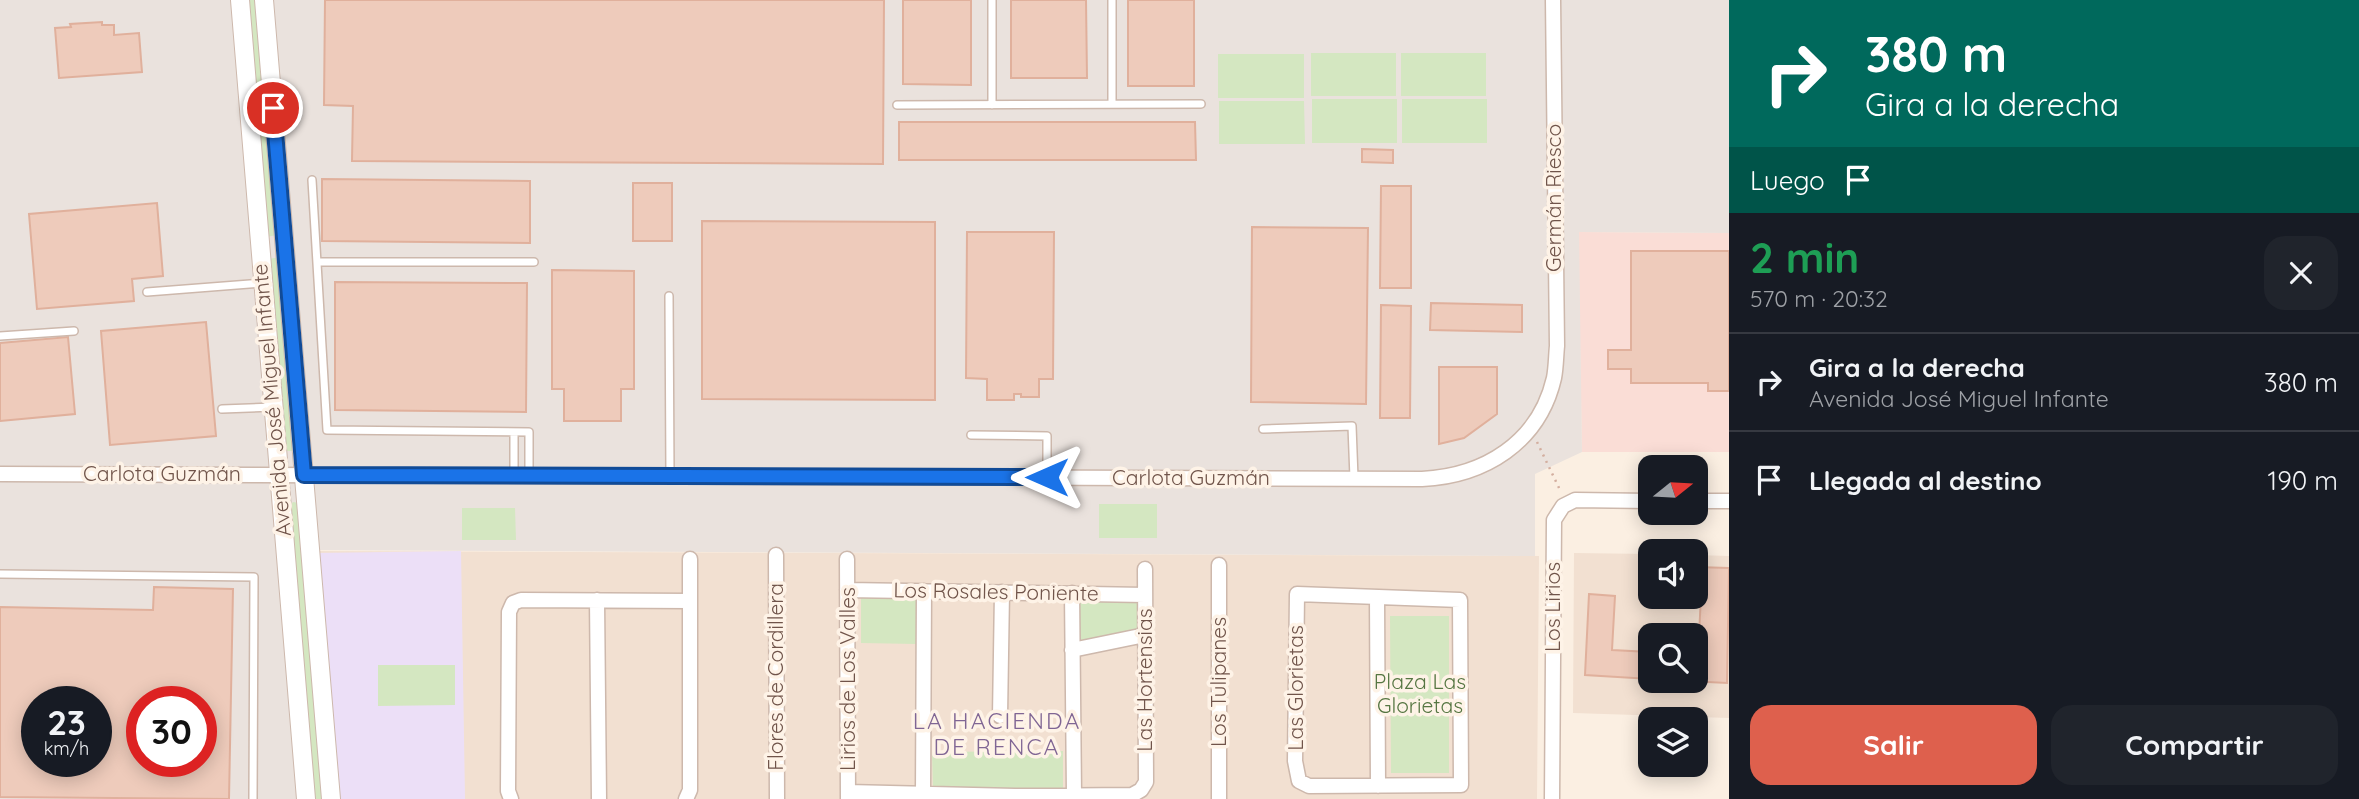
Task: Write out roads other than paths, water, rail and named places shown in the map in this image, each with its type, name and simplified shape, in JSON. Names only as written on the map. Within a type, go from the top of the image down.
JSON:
[{"type":"street","name":"Avenida José Miguel Infante","points":[[240,0],[306,799]]},
{"type":"street","name":"Avenida José Miguel Infante","points":[[264,0],[331,799]]},
{"type":"street","name":"Germán Riesco","points":[[1549,396],[1557,346],[1553,0]]},
{"type":"street","points":[[259,244],[272,250],[285,243]]},
{"type":"street","name":"Carlota Guzmán","points":[[0,474],[1422,479],[1463,473],[1502,456],[1530,429],[1549,396]]},
{"type":"street","name":"Los Lirios","points":[[1552,799],[1553,525],[1563,506],[1575,500],[1638,501]]},
{"type":"street","points":[[1708,501],[1729,501]]},
{"type":"street","name":"Flores de Cordillera","points":[[775,555],[777,799]]},
{"type":"street","points":[[686,799],[690,790],[690,559]]},
{"type":"street","name":"Lirios de Los Valles","points":[[847,559],[848,795]]},
{"type":"street","name":"Los Tulipanes","points":[[1219,565],[1219,799]]},
{"type":"street","name":"Las Hortensias","points":[[1074,795],[1132,795],[1141,790],[1146,782],[1145,569]]},
{"type":"street","name":"Los Rosales Poniente","points":[[847,590],[1145,595]]},
{"type":"street","points":[[923,793],[924,591]]},
{"type":"street","points":[[1000,716],[1002,592]]},
{"type":"street","points":[[848,795],[923,793],[1015,798],[1074,795],[1072,593]]},
{"type":"street","name":"Las Glorietas","points":[[1297,594],[1377,597],[1460,600],[1461,785],[1427,793],[1406,793],[1378,786],[1309,786],[1299,781],[1296,761],[1297,594]]},
{"type":"street","points":[[1377,597],[1378,786]]},
{"type":"street","points":[[511,799],[508,791],[509,612],[513,603],[521,600],[690,601]]},
{"type":"street","points":[[597,600],[599,799]]},
{"type":"street","points":[[1072,650],[1145,635]]},
{"type":"lane","points":[[992,0],[992,105]]},
{"type":"lane","points":[[1112,0],[1112,104]]},
{"type":"lane","points":[[897,105],[1201,104]]},
{"type":"lane","points":[[313,180],[327,430],[529,432],[522,475]]},
{"type":"lane","points":[[317,262],[534,262]]},
{"type":"lane","points":[[147,292],[262,283]]},
{"type":"lane","points":[[669,296],[670,476]]},
{"type":"lane","points":[[0,336],[74,331]]},
{"type":"lane","points":[[222,410],[274,407]]},
{"type":"lane","points":[[1263,429],[1352,426],[1354,478]]},
{"type":"lane","points":[[514,432],[522,475]]},
{"type":"lane","points":[[971,435],[1047,436],[1047,477]]},
{"type":"lane","points":[[0,574],[254,577],[253,799]]},
{"type":"district","name":"LA HACIENDA DE RENCA","points":[[997,734]]},
{"type":"park label","name":"Plaza Las Glorietas","points":[[1420,694]]}]
